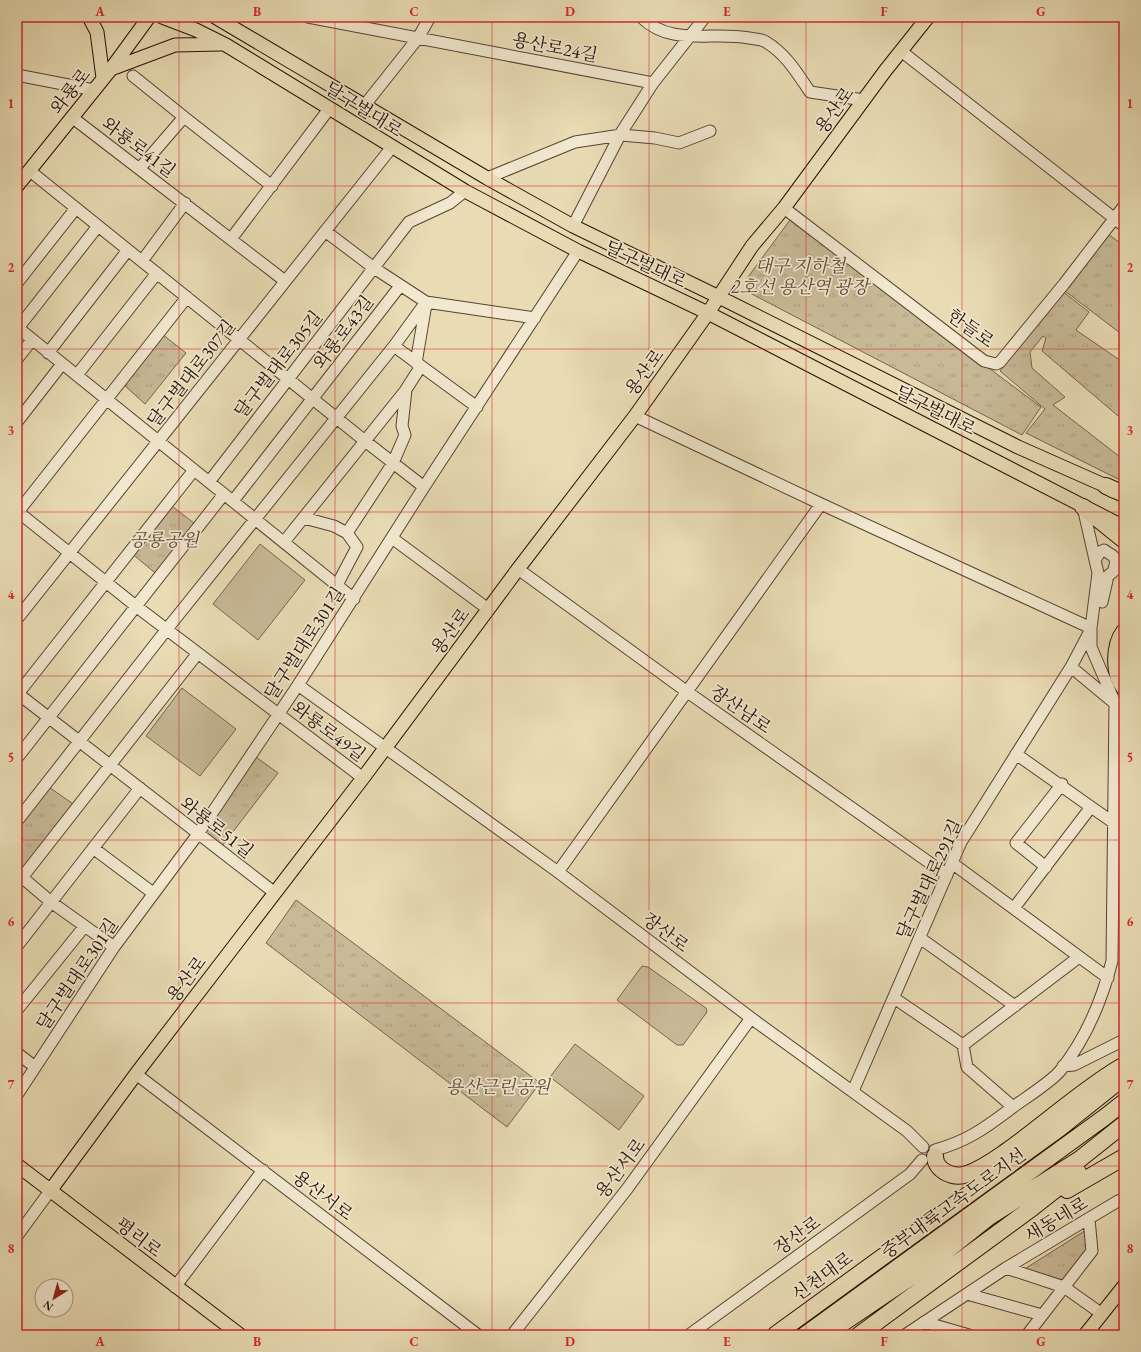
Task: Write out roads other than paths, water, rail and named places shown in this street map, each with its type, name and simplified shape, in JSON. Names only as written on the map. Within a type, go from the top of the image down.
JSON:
[{"type":"highway","points":[[1106,486],[1124,494]]},
{"type":"highway","points":[[1083,507],[1124,540]]},
{"type":"highway","points":[[1124,632],[1116,655],[1117,672],[1124,687]]},
{"type":"highway","points":[[929,1153],[937,1164],[950,1175],[965,1175],[981,1168],[1028,1136],[1111,1073],[1124,1066]]},
{"type":"highway","name":"신천대로","points":[[775,1335],[1054,1132],[1124,1077]]},
{"type":"highway","name":"중부내륙고속도로지선","points":[[805,1335],[1105,1118],[1124,1102]]},
{"type":"highway","name":"중부내륙고속도로지선","points":[[825,1335],[930,1264],[989,1217],[1080,1159],[1124,1124]]},
{"type":"highway","points":[[859,1335],[1032,1208],[1124,1135]]},
{"type":"highway","points":[[1032,1208],[1054,1198],[1124,1156]]},
{"type":"main road","points":[[89,17],[97,32],[107,74],[175,45],[226,45]]},
{"type":"main road","name":"와룡로","points":[[17,186],[73,118],[149,17]]},
{"type":"main road","name":"달구벌대로","points":[[162,17],[196,30],[226,45],[465,191],[578,251],[708,313],[1124,527]]},
{"type":"main road","name":"달구벌대로","points":[[216,17],[364,106],[573,226],[719,296],[1018,447],[1106,486],[1124,500]]},
{"type":"main road","points":[[234,17],[246,35]]},
{"type":"main road","name":"용산로","points":[[50,1192],[136,1074],[363,778],[518,569],[635,416],[708,313],[752,246],[784,208],[928,17]]},
{"type":"main road","name":"평리로","points":[[17,1165],[50,1192],[240,1335]]},
{"type":"main road","points":[[1085,1335],[1124,1286]]},
{"type":"street","name":"용산로24길","points":[[308,17],[653,84]]},
{"type":"street","points":[[364,106],[418,38],[430,17]]},
{"type":"street","points":[[641,17],[664,31],[689,38],[739,36],[765,41],[785,56],[810,92],[864,100]]},
{"type":"street","points":[[573,226],[620,136],[653,84],[705,17]]},
{"type":"street","points":[[901,51],[1124,226]]},
{"type":"street","points":[[17,75],[94,90]]},
{"type":"street","points":[[133,76],[272,186]]},
{"type":"street","points":[[230,239],[272,186],[329,109]]},
{"type":"street","points":[[140,168],[184,117]]},
{"type":"street","name":"와룡로41길","points":[[73,118],[140,168],[285,281]]},
{"type":"street","points":[[487,178],[575,142],[620,136],[655,138],[679,143],[710,131]]},
{"type":"street","name":"달구벌대로307길","points":[[17,619],[392,147]]},
{"type":"street","points":[[30,171],[365,441],[424,486]]},
{"type":"street","name":"달구벌대로305길","points":[[209,482],[409,222],[450,203],[465,191]]},
{"type":"street","points":[[142,261],[185,203]]},
{"type":"street","name":"한들로","points":[[784,208],[984,361],[996,364],[1000,362],[1064,284],[1124,206]]},
{"type":"street","points":[[17,283],[76,208]]},
{"type":"street","points":[[98,226],[17,328],[354,599]]},
{"type":"street","points":[[325,231],[374,268],[426,302],[535,318]]},
{"type":"street","points":[[48,353],[128,250]]},
{"type":"street","name":"달구벌대로301길","points":[[17,1095],[114,947],[198,834],[298,685],[354,599],[424,486],[578,251]]},
{"type":"street","points":[[77,375],[157,273]]},
{"type":"street","name":"와룡로43길","points":[[137,607],[313,399],[400,286]]},
{"type":"street","points":[[18,512],[105,398],[187,297]]},
{"type":"street","points":[[17,821],[167,629],[394,346],[426,302]]},
{"type":"street","points":[[284,542],[406,390],[418,365],[426,302]]},
{"type":"street","points":[[17,359],[32,340]]},
{"type":"street","points":[[394,346],[476,407]]},
{"type":"street","points":[[17,422],[62,364]]},
{"type":"street","points":[[347,533],[393,463],[405,435],[402,426],[406,390]]},
{"type":"street","points":[[635,416],[821,504],[1091,628]]},
{"type":"street","points":[[17,694],[194,470]]},
{"type":"street","points":[[558,872],[821,504]]},
{"type":"street","points":[[929,1153],[955,1145],[978,1133],[1059,1072],[1085,1034],[1108,978],[1112,961],[1115,703],[1091,648],[1091,628],[1098,573],[1083,507]]},
{"type":"street","name":"와룡로49길","points":[[18,512],[137,607],[363,778]]},
{"type":"street","points":[[304,518],[334,526],[347,533],[357,547],[338,585]]},
{"type":"street","points":[[392,538],[488,609]]},
{"type":"street","points":[[1095,560],[1100,552],[1104,550],[1109,552],[1116,561],[1114,569]]},
{"type":"street","points":[[1114,569],[1124,562]]},
{"type":"street","name":"장산남로","points":[[518,569],[686,691],[947,875]]},
{"type":"street","name":"달구벌대로291길","points":[[853,1092],[961,842],[1071,666],[1099,616],[1108,576],[1114,569]]},
{"type":"street","points":[[17,758],[137,607]]},
{"type":"street","points":[[114,947],[19,878],[198,653]]},
{"type":"street","points":[[1071,666],[1124,711]]},
{"type":"street","points":[[298,685],[386,747]]},
{"type":"street","name":"와룡로51길","points":[[17,694],[275,893]]},
{"type":"street","name":"장산로","points":[[386,747],[558,872],[751,1018],[908,1131],[929,1153],[910,1174],[689,1335]]},
{"type":"street","points":[[1016,754],[1062,784],[1114,823]]},
{"type":"street","points":[[1046,867],[1016,844],[1062,784]]},
{"type":"street","points":[[17,946],[140,788]]},
{"type":"street","points":[[1014,908],[1091,806]]},
{"type":"street","points":[[1114,823],[1124,816]]},
{"type":"street","points":[[93,848],[154,893]]},
{"type":"street","points":[[952,863],[1108,978]]},
{"type":"street","points":[[17,1010],[84,926]]},
{"type":"street","points":[[920,938],[1015,1006]]},
{"type":"street","points":[[963,1045],[1080,957]]},
{"type":"street","points":[[894,998],[963,1045],[967,1067],[1013,1107]]},
{"type":"street","name":"용산서로","points":[[512,1335],[627,1189],[751,1018]]},
{"type":"street","points":[[1063,1066],[1074,1065],[1124,1040]]},
{"type":"street","points":[[17,1052],[35,1066]]},
{"type":"street","name":"용산서로","points":[[136,1074],[478,1335]]},
{"type":"street","points":[[175,1287],[263,1170]]},
{"type":"street","name":"용산로","points":[[17,1236],[50,1192]]},
{"type":"street","name":"새동네로","points":[[905,1335],[1006,1268],[1124,1200]]},
{"type":"street","points":[[1027,1335],[1092,1251],[1089,1219]]},
{"type":"street","points":[[1006,1268],[1064,1287],[1102,1314]]},
{"type":"street","points":[[967,1294],[1042,1315]]},
{"type":"street","points":[[924,1322],[969,1335]]},
{"type":"park label","name":"대구 지하철 2호선 용산역 광장","points":[[800,275]]},
{"type":"park label","name":"공룡공원","points":[[164,539]]},
{"type":"park label","name":"용산근린공원","points":[[498,1086]]}]
